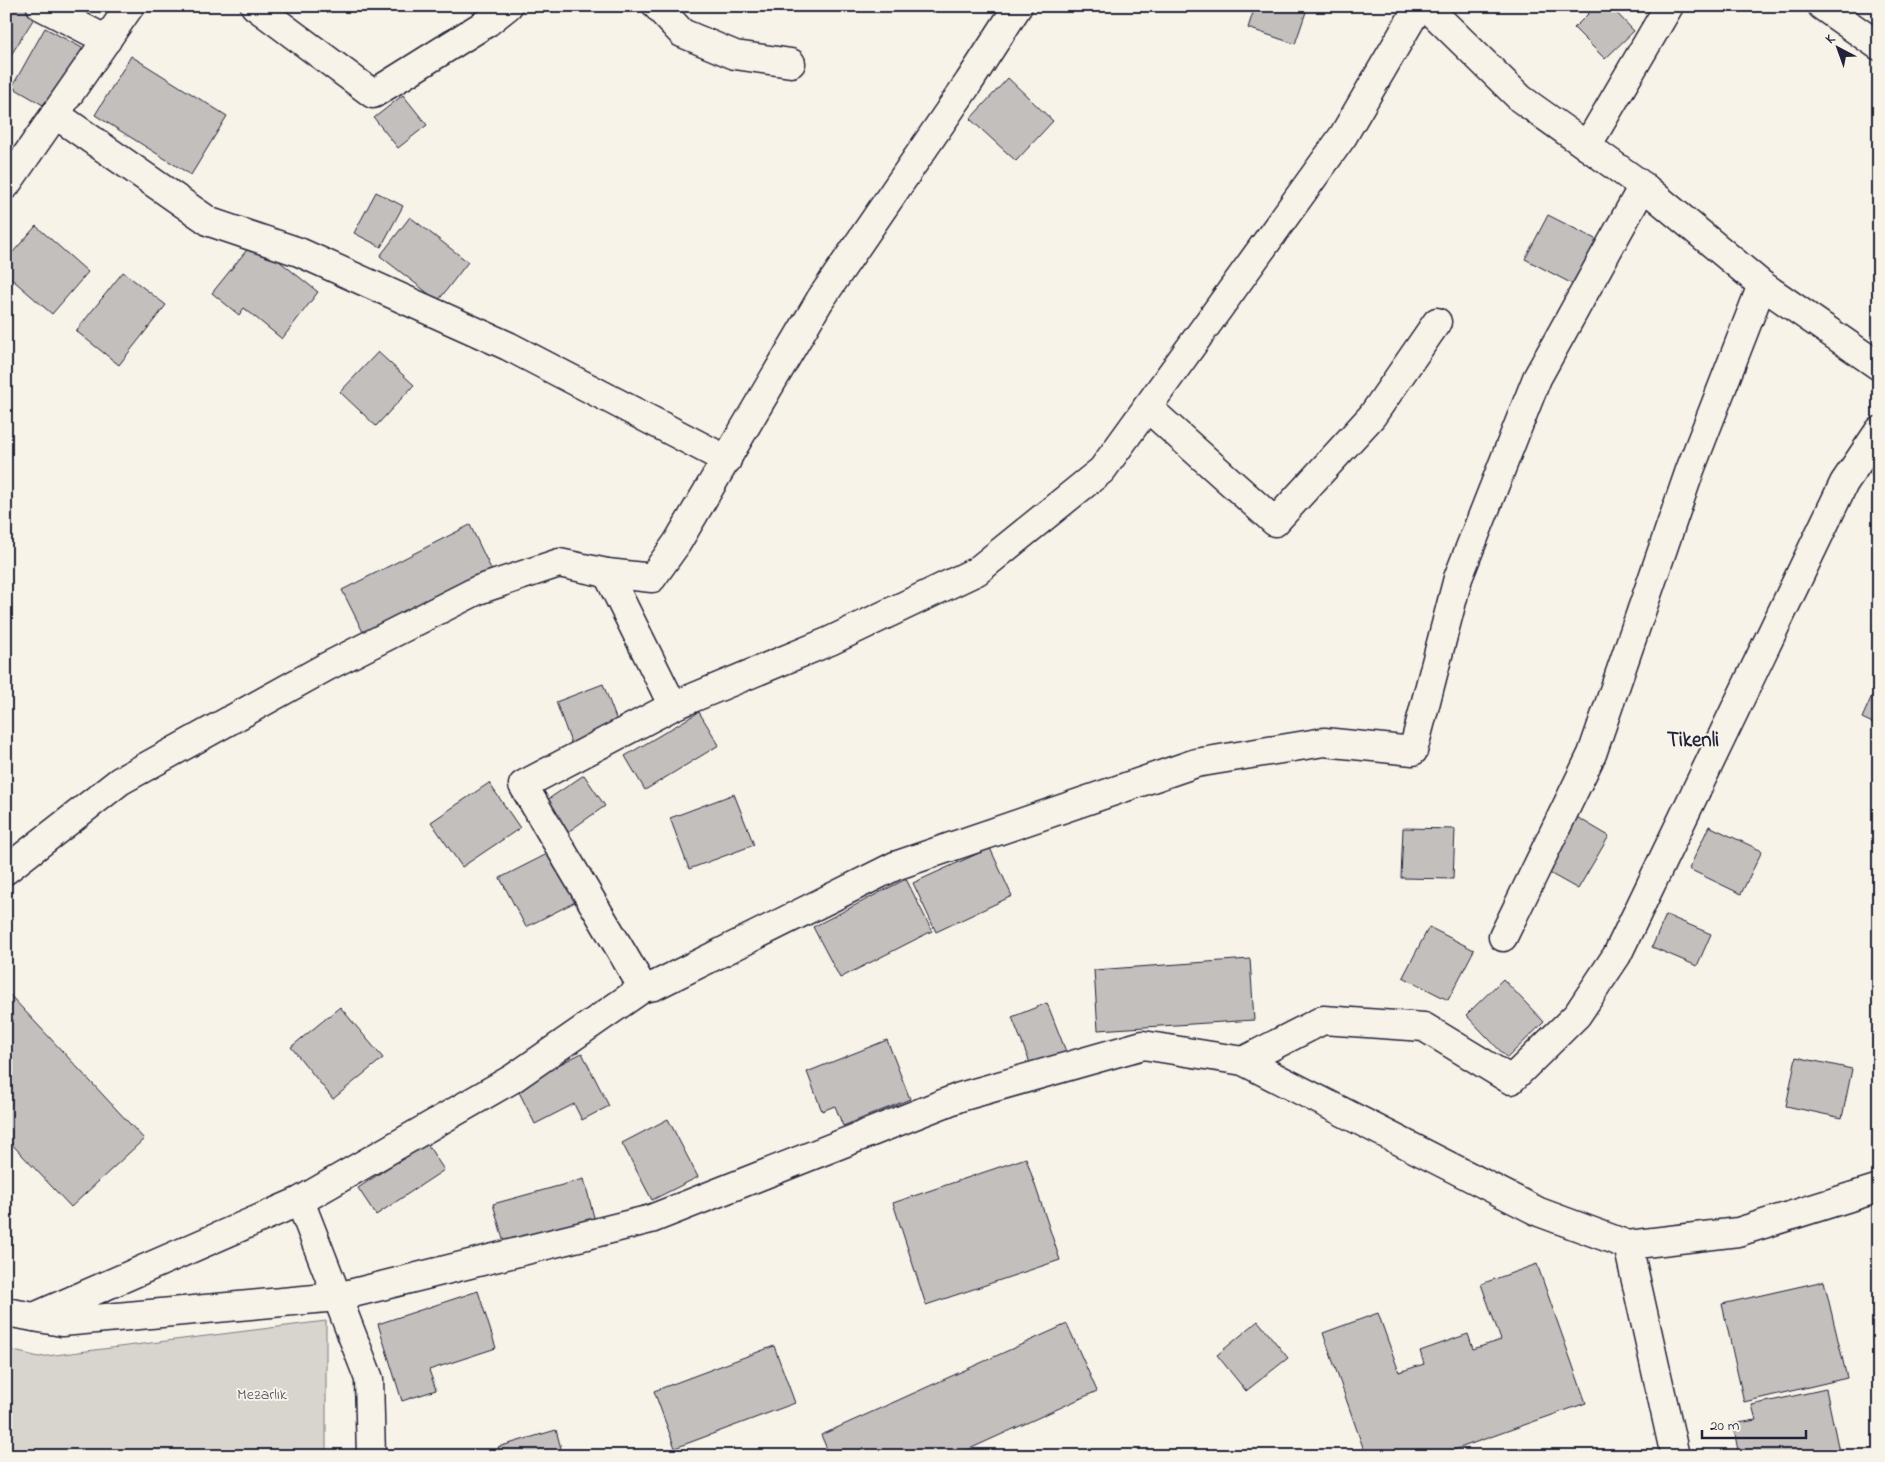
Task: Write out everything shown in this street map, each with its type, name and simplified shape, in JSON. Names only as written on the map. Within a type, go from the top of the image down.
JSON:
[{"type":"street","points":[[41,6],[107,40]]},
{"type":"street","points":[[6,185],[130,6]]},
{"type":"street","points":[[255,6],[373,94],[488,22],[508,6]]},
{"type":"street","points":[[658,6],[682,33],[735,55],[791,62]]},
{"type":"street","points":[[6,870],[120,781],[326,667],[478,590],[559,563],[607,573],[652,578],[677,543],[820,300],[969,82],[1018,6]]},
{"type":"street","points":[[643,988],[523,786],[673,706],[830,641],[977,571],[1102,470],[1343,136],[1419,6]]},
{"type":"street","points":[[1426,6],[1520,99],[1643,186],[1762,285],[1879,366]]},
{"type":"street","points":[[1587,146],[1670,6]]},
{"type":"street","points":[[1822,6],[1879,46]]},
{"type":"street","points":[[55,114],[210,222],[299,252],[508,346],[726,460]]},
{"type":"street","points":[[34,1317],[300,1201],[512,1079],[643,988],[654,986],[895,866],[1196,763],[1324,742],[1412,751],[1458,578],[1537,378],[1643,186]]},
{"type":"street","points":[[1503,937],[1592,754],[1690,470],[1762,285]]},
{"type":"street","points":[[1147,407],[1275,522],[1372,416],[1437,322]]},
{"type":"street","points":[[1243,1061],[1323,1020],[1424,1027],[1511,1080],[1577,1015],[1617,955],[1844,483],[1879,431]]},
{"type":"street","points":[[607,573],[673,706]]},
{"type":"street","points":[[6,1312],[62,1322],[337,1297],[651,1219],[960,1097],[1143,1044],[1243,1061],[1539,1212],[1628,1245],[1738,1232],[1879,1188]]},
{"type":"street","points":[[300,1201],[369,1379],[371,1456]]},
{"type":"street","points":[[1628,1245],[1675,1456]]},
{"type":"green space","name":"Mezarlık","points":[[326,1321],[326,1456],[6,1456],[6,1349],[39,1357]]},
{"type":"building","points":[[6,6],[21,6],[36,15],[6,63]]},
{"type":"building","points":[[1255,6],[1308,6],[1295,44],[1248,28]]},
{"type":"building","points":[[1596,6],[1610,6],[1634,31],[1605,59],[1574,28]]},
{"type":"building","points":[[45,28],[84,49],[50,109],[12,87]]},
{"type":"building","points":[[131,56],[227,116],[191,175],[95,115]]},
{"type":"building","points":[[1008,78],[1053,121],[1016,161],[970,119]]},
{"type":"building","points":[[403,95],[427,125],[398,148],[374,118]]},
{"type":"building","points":[[376,192],[403,206],[381,247],[354,233]]},
{"type":"building","points":[[1548,215],[1605,244],[1582,289],[1525,259]]},
{"type":"building","points":[[410,217],[468,262],[438,301],[380,256]]},
{"type":"building","points":[[36,226],[88,272],[52,314],[6,274],[6,260]]},
{"type":"building","points":[[254,241],[318,292],[282,339],[244,308],[239,315],[212,293]]},
{"type":"building","points":[[123,272],[166,305],[119,365],[76,331]]},
{"type":"building","points":[[378,352],[414,385],[376,426],[340,392]]},
{"type":"building","points":[[1879,459],[1879,480],[1868,472]]},
{"type":"building","points":[[470,525],[492,571],[365,636],[342,590]]},
{"type":"building","points":[[1879,680],[1879,726],[1862,718]]},
{"type":"building","points":[[603,684],[620,729],[573,748],[556,702]]},
{"type":"building","points":[[699,712],[719,745],[645,790],[625,756]]},
{"type":"building","points":[[584,775],[605,806],[562,836],[541,804]]},
{"type":"building","points":[[489,783],[520,828],[462,867],[431,822]]},
{"type":"building","points":[[734,794],[754,845],[689,869],[670,818]]},
{"type":"building","points":[[1575,816],[1609,836],[1578,889],[1544,870]]},
{"type":"building","points":[[1709,826],[1762,851],[1741,894],[1689,869]]},
{"type":"building","points":[[1403,828],[1455,829],[1453,879],[1401,878]]},
{"type":"building","points":[[990,848],[1012,896],[936,932],[913,883]]},
{"type":"building","points":[[553,851],[579,900],[526,927],[500,878]]},
{"type":"building","points":[[906,879],[932,931],[840,978],[813,927]]},
{"type":"building","points":[[1666,915],[1711,934],[1697,966],[1652,947]]},
{"type":"building","points":[[1429,927],[1474,950],[1448,1000],[1403,977]]},
{"type":"building","points":[[1250,959],[1254,1020],[1098,1030],[1094,970]]},
{"type":"building","points":[[1503,979],[1544,1022],[1507,1058],[1466,1015]]},
{"type":"building","points":[[10,995],[144,1139],[71,1207],[6,1138],[6,999]]},
{"type":"building","points":[[1047,1003],[1067,1054],[1032,1068],[1012,1017]]},
{"type":"building","points":[[340,1007],[383,1058],[333,1099],[291,1047]]},
{"type":"building","points":[[887,1040],[910,1099],[843,1126],[835,1106],[822,1111],[807,1072]]},
{"type":"building","points":[[582,1053],[609,1106],[582,1120],[574,1104],[535,1124],[516,1086]]},
{"type":"building","points":[[1796,1057],[1852,1069],[1842,1118],[1786,1106]]},
{"type":"building","points":[[668,1119],[698,1177],[652,1200],[622,1143]]},
{"type":"building","points":[[426,1142],[444,1170],[376,1215],[358,1188]]},
{"type":"building","points":[[1026,1158],[1060,1260],[926,1305],[893,1203]]},
{"type":"building","points":[[584,1179],[595,1221],[505,1246],[493,1204]]},
{"type":"building","points":[[1537,1264],[1586,1403],[1437,1456],[1366,1456],[1323,1333],[1378,1313],[1399,1372],[1424,1364],[1420,1351],[1468,1334],[1473,1349],[1501,1340],[1481,1284]]},
{"type":"building","points":[[1824,1281],[1847,1378],[1744,1402],[1722,1304]]},
{"type":"building","points":[[478,1291],[496,1348],[429,1370],[436,1390],[402,1401],[378,1324]]},
{"type":"building","points":[[1258,1321],[1288,1358],[1246,1391],[1217,1355]]},
{"type":"building","points":[[1067,1324],[1097,1391],[954,1456],[830,1456],[821,1435]]},
{"type":"building","points":[[774,1346],[795,1403],[675,1448],[654,1391]]},
{"type":"building","points":[[1826,1389],[1840,1456],[1739,1456],[1733,1424],[1756,1420],[1752,1405]]},
{"type":"building","points":[[556,1430],[563,1456],[501,1456],[498,1447]]},
{"type":"district","name":"Tikenli","points":[[1693,739]]}]
